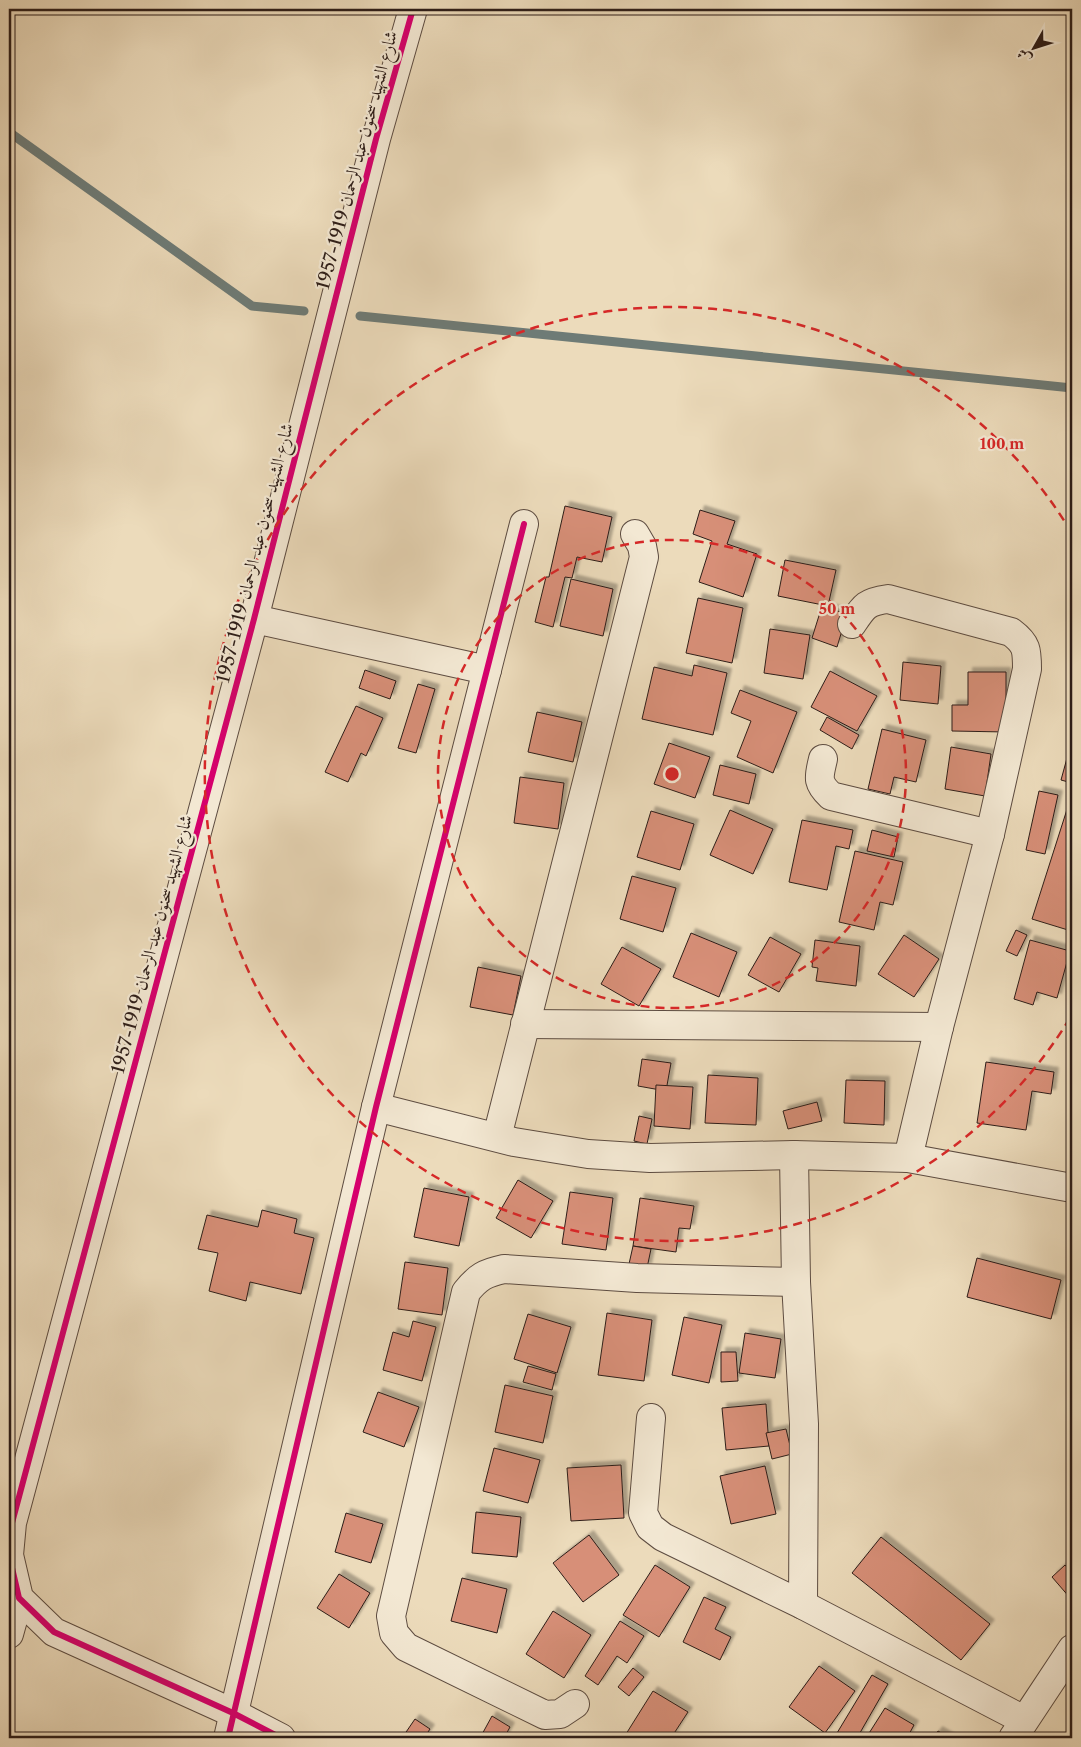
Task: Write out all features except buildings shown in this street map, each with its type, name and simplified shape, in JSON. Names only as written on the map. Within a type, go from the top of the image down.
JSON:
[{"type":"street","name":"شارع الشهيد سحنون عبد الرحمان 1919-1957","points":[[19,1598],[9,1555],[12,1522],[254,619],[376,139],[413,9]]},
{"type":"street","points":[[230,1725],[376,1107],[524,524]]},
{"type":"street","points":[[497,1137],[644,557],[642,546],[635,534]]},
{"type":"street","points":[[852,624],[861,610],[872,601],[888,599],[1011,632],[1022,641],[1027,654],[1028,670],[990,834],[939,1027],[908,1158]]},
{"type":"street","points":[[254,619],[487,670]]},
{"type":"street","points":[[823,759],[819,777],[822,788],[831,796],[990,834]]},
{"type":"street","points":[[525,1024],[939,1027]]},
{"type":"street","points":[[376,1107],[497,1137],[588,1154],[650,1158],[794,1155],[908,1158],[1072,1188]]},
{"type":"street","points":[[794,1155],[796,1282],[804,1424],[803,1605]]},
{"type":"street","points":[[575,1704],[560,1714],[545,1714],[406,1647],[394,1633],[391,1616],[466,1292],[475,1281],[487,1273],[504,1269],[637,1278],[796,1282]]},
{"type":"street","points":[[651,1418],[643,1513],[650,1527],[663,1538],[803,1605],[1018,1729],[1072,1648]]},
{"type":"street","points":[[9,1634],[19,1598],[54,1632],[230,1725],[280,1738]]},
{"type":"waterway","points":[[9,132],[252,306],[304,311]]},
{"type":"waterway","points":[[360,316],[1072,388]]},
{"type":"cycle path","points":[[281,1738],[233,1713],[54,1632],[19,1598],[9,1555],[12,1523],[254,619],[376,139],[413,9]]},
{"type":"cycle path","points":[[228,1738],[376,1107],[524,524]]}]
